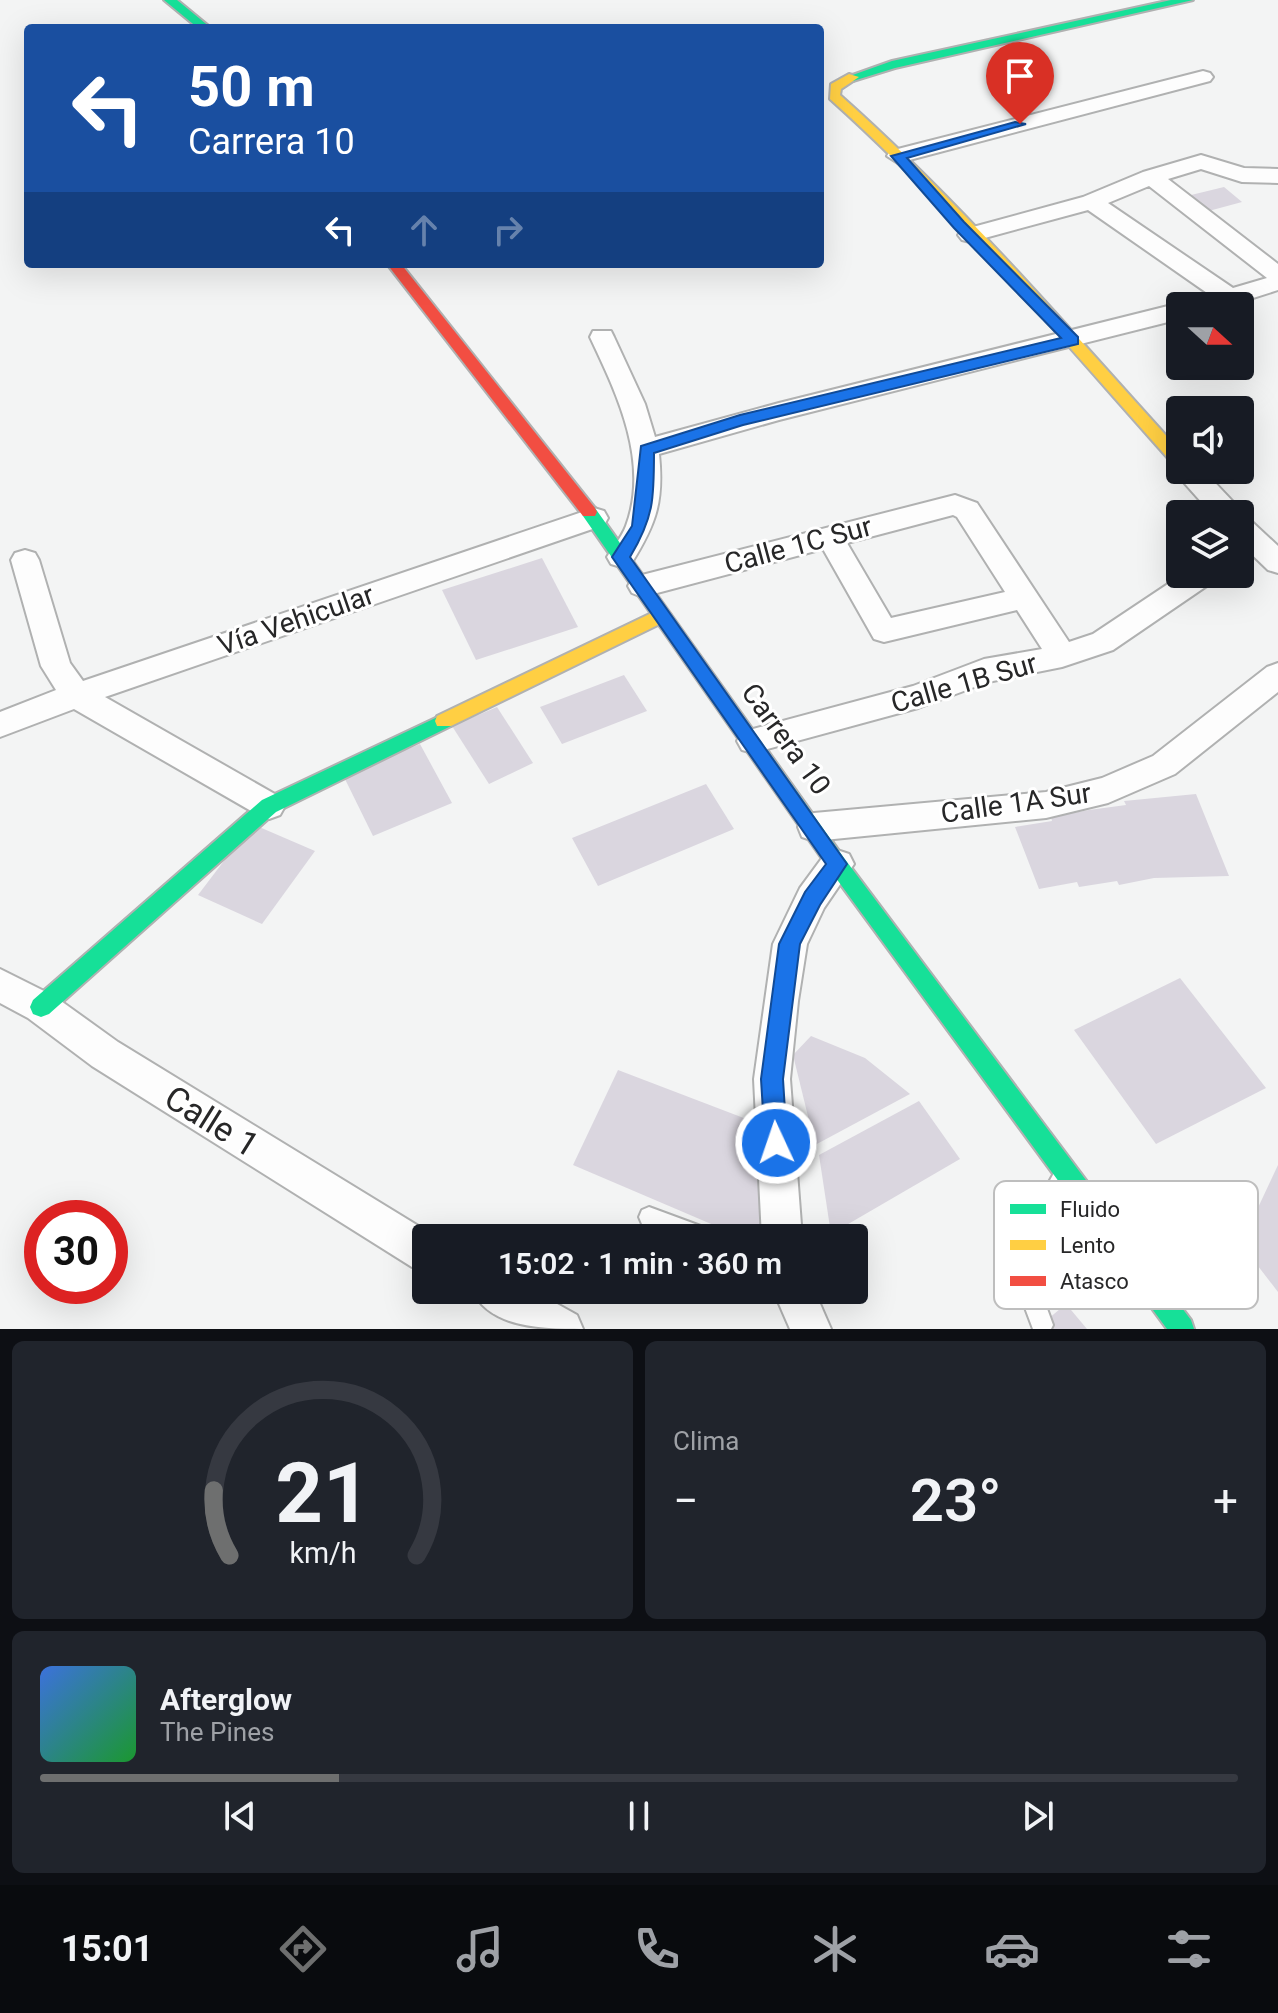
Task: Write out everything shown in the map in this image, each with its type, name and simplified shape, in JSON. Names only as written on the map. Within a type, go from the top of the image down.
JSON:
[{"type":"main road","points":[[170,0],[200,24]]},
{"type":"main road","points":[[1166,445],[898,156],[834,96],[835,87],[871,72],[1004,39],[1083,25],[1187,0]]},
{"type":"main road","name":"Carrera 10","points":[[397,268],[594,518],[814,827],[837,864],[1073,1181]]},
{"type":"main road","points":[[41,1007],[269,806],[662,615]]},
{"type":"main road","name":"Carrera 10","points":[[1167,1309],[1182,1329]]},
{"type":"street","points":[[898,156],[1203,77]]},
{"type":"street","points":[[970,235],[1091,202],[1201,162],[1242,175],[1278,176]]},
{"type":"street","points":[[1155,180],[1278,275]]},
{"type":"street","points":[[1091,202],[1222,292]]},
{"type":"street","points":[[1249,292],[1278,282]]},
{"type":"street","points":[[646,449],[740,420],[1072,341],[1166,315]]},
{"type":"street","points":[[602,337],[646,449],[646,493],[640,526],[621,557]]},
{"type":"street","points":[[1201,484],[1215,500]]},
{"type":"street","name":"Calle 1C Sur","points":[[642,586],[955,505],[967,510],[1024,598]]},
{"type":"street","name":"Vía Vehicular","points":[[0,725],[76,695],[594,518]]},
{"type":"street","points":[[830,537],[884,631],[1024,598],[1062,656]]},
{"type":"street","points":[[1254,545],[1278,563]]},
{"type":"street","points":[[25,560],[56,666],[76,695],[269,806]]},
{"type":"street","name":"Calle 1B Sur","points":[[753,741],[918,696],[984,671],[1062,656],[1103,642],[1183,588]]},
{"type":"street","name":"Calle 1A Sur","points":[[814,827],[1046,805],[1108,790],[1164,765],[1278,675]]},
{"type":"street","points":[[781,1224],[772,1079],[780,1001],[790,944],[812,898],[837,864]]},
{"type":"street","name":"Calle 1","points":[[0,985],[41,1007],[105,1054],[412,1244]]},
{"type":"street","points":[[517,1304],[563,1329]]},
{"type":"street","points":[[799,1304],[811,1329]]},
{"type":"lane","points":[[1061,1181],[1066,1172]]},
{"type":"lane","points":[[649,1217],[668,1224]]},
{"type":"lane","points":[[1036,1309],[1042,1325]]},
{"type":"building","points":[[1224,187],[1242,202],[1205,212],[1187,196]]},
{"type":"building","points":[[542,558],[578,627],[476,660],[442,590]]},
{"type":"building","points":[[624,675],[647,711],[562,744],[540,707]]},
{"type":"building","points":[[497,707],[533,763],[489,784],[452,726]]},
{"type":"building","points":[[420,744],[452,803],[373,836],[343,775]]},
{"type":"building","points":[[706,784],[734,829],[598,886],[572,838]]},
{"type":"building","points":[[1196,794],[1229,876],[1154,878],[1119,885],[1117,881],[1079,887],[1077,882],[1039,889],[1015,827],[1052,821],[1051,817],[1126,805],[1124,801]]},
{"type":"building","points":[[252,824],[315,851],[262,924],[198,895]]},
{"type":"building","points":[[1180,978],[1266,1088],[1156,1144],[1074,1030]]},
{"type":"building","points":[[811,1036],[865,1058],[910,1094],[815,1145],[793,1055]]},
{"type":"building","points":[[618,1070],[767,1127],[770,1224],[711,1224],[573,1165]]},
{"type":"building","points":[[919,1101],[960,1159],[848,1224],[829,1224],[819,1155]]},
{"type":"building","points":[[1278,1165],[1278,1292],[1258,1266],[1258,1208]]},
{"type":"building","points":[[1060,1309],[1070,1309],[1087,1329],[1036,1329]]},
{"type":"traffic: fast","points":[[170,0],[200,24]]},
{"type":"traffic: fast","points":[[853,77],[892,65],[1187,0]]},
{"type":"traffic: fast","points":[[589,512],[837,864],[1072,1181]]},
{"type":"traffic: fast","points":[[41,1007],[269,806],[444,721]]},
{"type":"traffic: fast","points":[[1167,1309],[1182,1329]]},
{"type":"traffic: slow","points":[[853,77],[835,87],[834,96],[881,138],[1005,268],[1166,446]]},
{"type":"traffic: slow","points":[[444,721],[662,615]]},
{"type":"traffic: jam","points":[[397,268],[589,512]]},
{"type":"route","points":[[776,1143],[772,1079],[790,944],[812,898],[837,864],[814,827],[621,557],[640,526],[646,493],[646,449],[740,420],[1072,341],[1005,268],[959,225],[898,156],[1020,124]]}]
